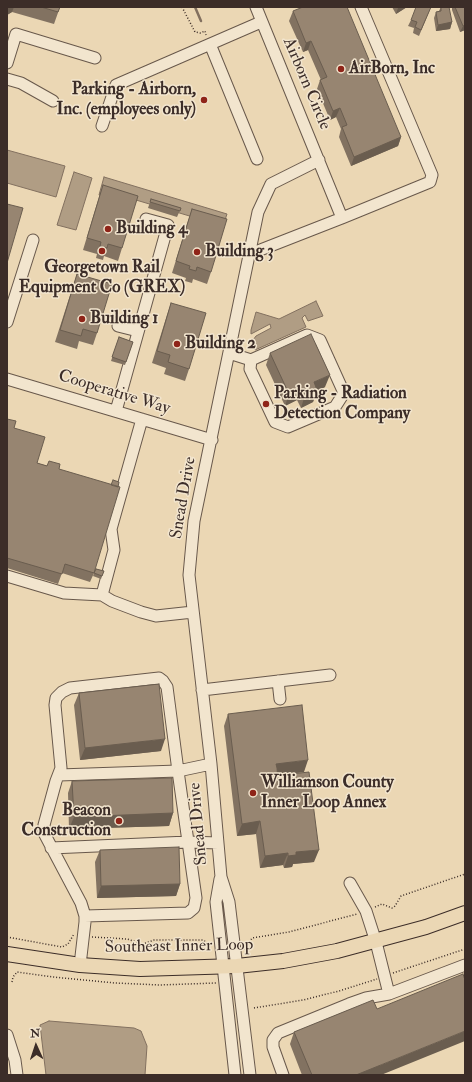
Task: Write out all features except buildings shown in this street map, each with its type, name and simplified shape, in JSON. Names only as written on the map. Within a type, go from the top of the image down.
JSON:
[{"type":"main road","name":"Southeast Inner Loop","points":[[7,954],[80,965],[140,969],[222,968],[294,959],[338,951],[376,942],[426,927],[465,913]]},
{"type":"street","name":"Airborn Circle","points":[[256,7],[342,218]]},
{"type":"street","points":[[250,254],[430,182],[432,175],[361,7]]},
{"type":"street","points":[[102,126],[116,85],[261,22]]},
{"type":"street","points":[[7,63],[16,34],[95,58]]},
{"type":"street","points":[[210,44],[257,159]]},
{"type":"street","points":[[7,79],[21,83],[53,101]]},
{"type":"street","name":"Snead Drive","points":[[250,1075],[229,902],[221,877],[211,764],[189,575],[194,521],[230,354],[258,212],[271,184],[318,160]]},
{"type":"street","points":[[116,411],[168,225],[146,219]]},
{"type":"street","points":[[7,322],[33,240]]},
{"type":"street","points":[[118,326],[138,331]]},
{"type":"street","points":[[230,354],[251,360],[307,335],[320,340],[344,393],[335,407],[288,426],[275,422],[250,369],[251,360]]},
{"type":"street","name":"Cooperative Way","points":[[7,379],[212,440]]},
{"type":"street","points":[[102,595],[114,550],[111,529],[142,419]]},
{"type":"street","points":[[7,576],[64,593],[102,595],[112,601],[156,616],[193,612]]},
{"type":"street","points":[[202,690],[330,675]]},
{"type":"street","points":[[80,965],[85,916],[81,903],[44,833],[44,825],[61,768],[55,705],[56,698],[62,692],[70,688],[159,678],[167,687],[196,898],[194,908],[188,913],[85,916]]},
{"type":"street","points":[[278,681],[280,699]]},
{"type":"street","points":[[59,775],[178,771],[211,764]]},
{"type":"street","points":[[51,848],[188,842],[218,843]]},
{"type":"street","name":"Snead Drive","points":[[221,877],[216,902],[222,968],[235,1075]]},
{"type":"street","points":[[350,883],[365,909],[376,942],[389,994]]},
{"type":"street","points":[[282,1075],[273,1047],[273,1040],[278,1034],[349,1004],[366,998],[389,994],[465,965]]},
{"type":"street","points":[[7,1035],[15,1060],[17,1075]]},
{"type":"path","points":[[182,7],[195,32],[200,33],[205,31],[210,44]]},
{"type":"path","points":[[372,908],[382,904],[392,908],[401,896],[465,874]]},
{"type":"path","points":[[244,950],[252,938],[289,932],[362,912]]},
{"type":"path","points":[[7,937],[62,947],[68,944],[74,934]]},
{"type":"path","points":[[92,936],[127,939],[143,944],[154,940],[203,940],[206,942],[210,952]]},
{"type":"path","points":[[254,1008],[303,1000],[339,991],[465,949]]},
{"type":"path","points":[[12,982],[13,977],[17,972],[53,978],[115,983],[160,985],[216,983]]},
{"type":"shaded area","points":[[7,150],[65,166],[56,197],[7,183]]},
{"type":"shaded area","points":[[74,172],[92,178],[76,230],[57,225]]},
{"type":"shaded area","points":[[104,177],[227,214],[223,226],[136,200],[134,206],[99,195]]},
{"type":"shaded area","points":[[316,301],[323,316],[308,321],[305,315],[302,318],[306,327],[255,350],[253,340],[256,336],[271,328],[270,324],[251,334],[256,312],[279,319]]},
{"type":"shaded area","points":[[49,1021],[134,1028],[141,1031],[147,1046],[145,1075],[46,1075],[40,1025]]},
{"type":"waterway","points":[[195,7],[201,21]]},
{"type":"place","name":"AirBorn, Inc","points":[[341,69]]},
{"type":"place","name":"Parking - Airborn, Inc. (employees only)","points":[[204,100]]},
{"type":"place","name":"Building 4","points":[[108,229]]},
{"type":"place","name":"Georgetown Rail Equipment Co (GREX)","points":[[102,251]]},
{"type":"place","name":"Building 3","points":[[197,252]]},
{"type":"place","name":"Building 1","points":[[82,319]]},
{"type":"place","name":"Building 2","points":[[177,344]]},
{"type":"place","name":"Parking - Radiation Detection Company","points":[[266,404]]},
{"type":"place","name":"Williamson County Inner Loop Annex","points":[[253,793]]},
{"type":"place","name":"Beacon Construction","points":[[119,821]]}]
